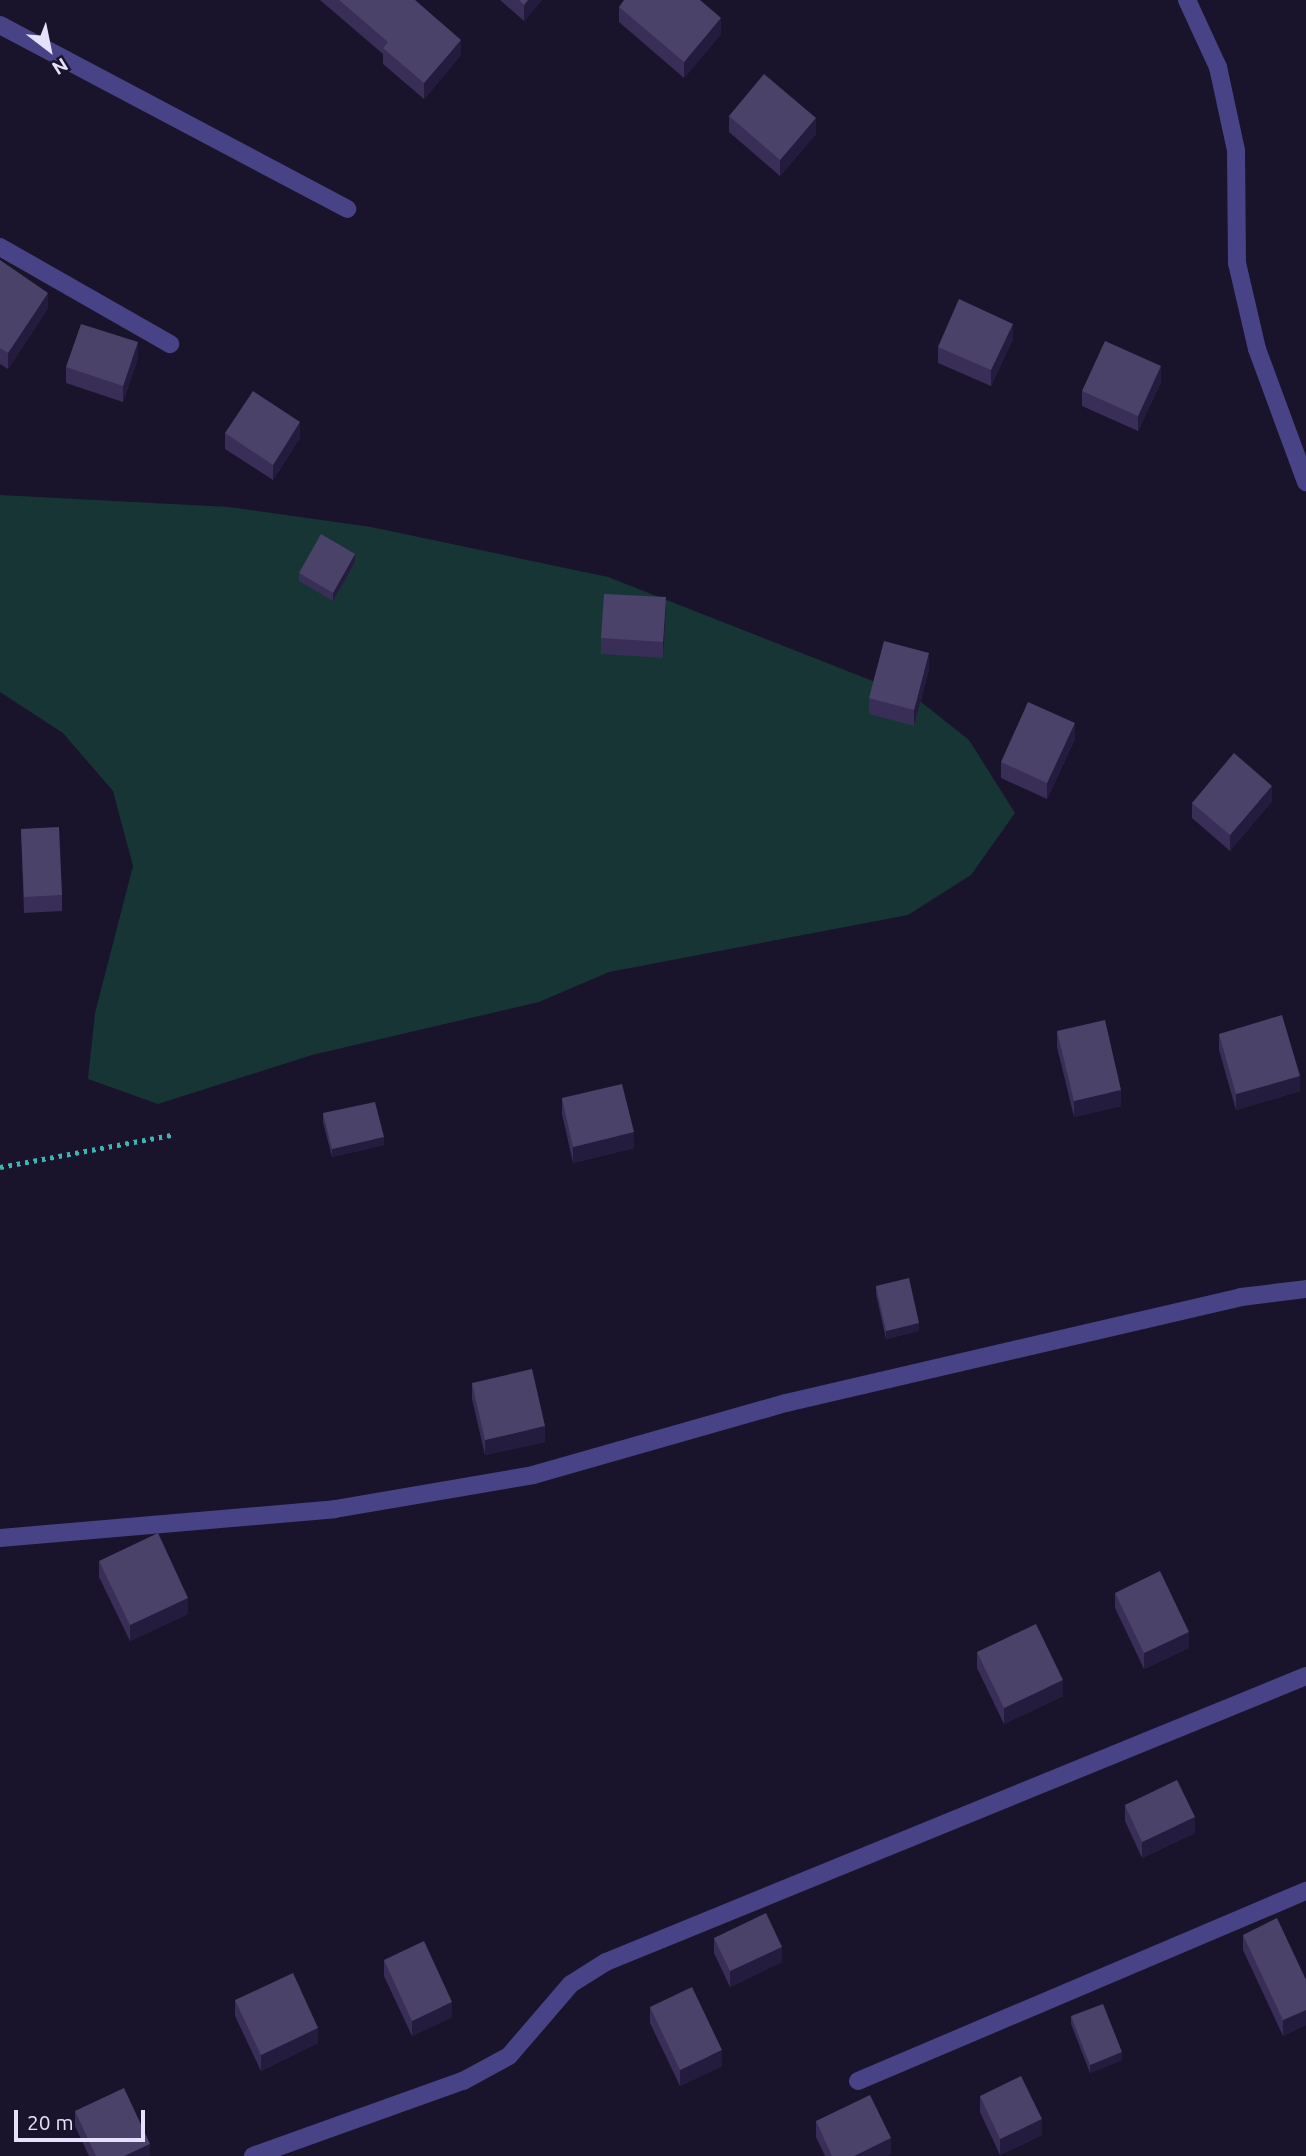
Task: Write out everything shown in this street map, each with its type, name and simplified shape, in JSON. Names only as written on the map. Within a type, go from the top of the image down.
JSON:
[{"type":"street","points":[[1187,0],[1218,67],[1236,150],[1237,263],[1257,349],[1306,482]]},
{"type":"street","points":[[0,25],[347,209]]},
{"type":"street","points":[[0,247],[170,345]]},
{"type":"street","points":[[0,1538],[335,1509],[533,1475],[800,1400],[1241,1297],[1306,1289]]},
{"type":"street","points":[[253,2156],[463,2081],[498,2063],[571,1984],[606,1962],[1306,1676]]},
{"type":"street","points":[[858,2081],[1306,1891]]},
{"type":"path","points":[[0,1167],[171,1135]]},
{"type":"green space","points":[[0,495],[229,507],[371,527],[608,577],[916,698],[969,740],[1015,813],[971,875],[908,915],[609,972],[539,1002],[312,1055],[158,1104],[88,1079],[95,1013],[133,866],[113,791],[63,733],[0,692]]},
{"type":"building","points":[[339,0],[415,0],[461,40],[424,83],[383,48],[388,42]]},
{"type":"building","points":[[624,0],[700,0],[721,18],[684,62],[619,7]]},
{"type":"building","points":[[764,74],[816,118],[780,160],[729,116]]},
{"type":"building","points":[[0,260],[48,293],[8,353],[0,348]]},
{"type":"building","points":[[959,299],[1013,324],[991,370],[938,347]]},
{"type":"building","points":[[81,324],[138,342],[123,386],[66,367]]},
{"type":"building","points":[[1105,341],[1161,366],[1138,416],[1082,391]]},
{"type":"building","points":[[253,391],[300,422],[273,465],[225,433]]},
{"type":"building","points":[[321,534],[355,554],[333,593],[299,573]]},
{"type":"building","points":[[604,594],[666,597],[663,642],[601,638]]},
{"type":"building","points":[[884,641],[929,653],[914,710],[869,698]]},
{"type":"building","points":[[1028,702],[1075,723],[1047,783],[1001,762]]},
{"type":"building","points":[[1234,753],[1272,786],[1230,835],[1192,803]]},
{"type":"building","points":[[59,827],[62,895],[24,897],[21,829]]},
{"type":"building","points":[[1282,1015],[1300,1076],[1236,1094],[1219,1034]]},
{"type":"building","points":[[1105,1020],[1121,1090],[1074,1101],[1057,1031]]},
{"type":"building","points":[[622,1084],[634,1132],[573,1147],[562,1098]]},
{"type":"building","points":[[375,1102],[384,1137],[332,1149],[323,1113]]},
{"type":"building","points":[[909,1278],[919,1323],[886,1331],[876,1286]]},
{"type":"building","points":[[532,1369],[545,1426],[485,1440],[472,1383]]},
{"type":"building","points":[[158,1533],[188,1598],[130,1625],[99,1561]]},
{"type":"building","points":[[1160,1571],[1189,1632],[1144,1653],[1115,1593]]},
{"type":"building","points":[[1036,1624],[1063,1680],[1004,1708],[977,1652]]},
{"type":"building","points":[[1177,1780],[1195,1817],[1142,1842],[1125,1805]]},
{"type":"building","points":[[766,1913],[782,1947],[730,1971],[714,1938]]},
{"type":"building","points":[[1277,1918],[1306,1980],[1306,2010],[1283,2020],[1243,1935]]},
{"type":"building","points":[[424,1941],[452,2002],[412,2021],[384,1960]]},
{"type":"building","points":[[293,1973],[318,2028],[261,2055],[235,2000]]},
{"type":"building","points":[[692,1987],[722,2050],[680,2070],[650,2007]]},
{"type":"building","points":[[1103,2004],[1122,2052],[1090,2065],[1071,2016]]},
{"type":"building","points":[[1021,2076],[1042,2119],[1000,2139],[980,2096]]},
{"type":"building","points":[[124,2088],[150,2144],[124,2156],[96,2156],[75,2111]]},
{"type":"building","points":[[870,2095],[891,2138],[854,2156],[832,2156],[816,2121]]}]
